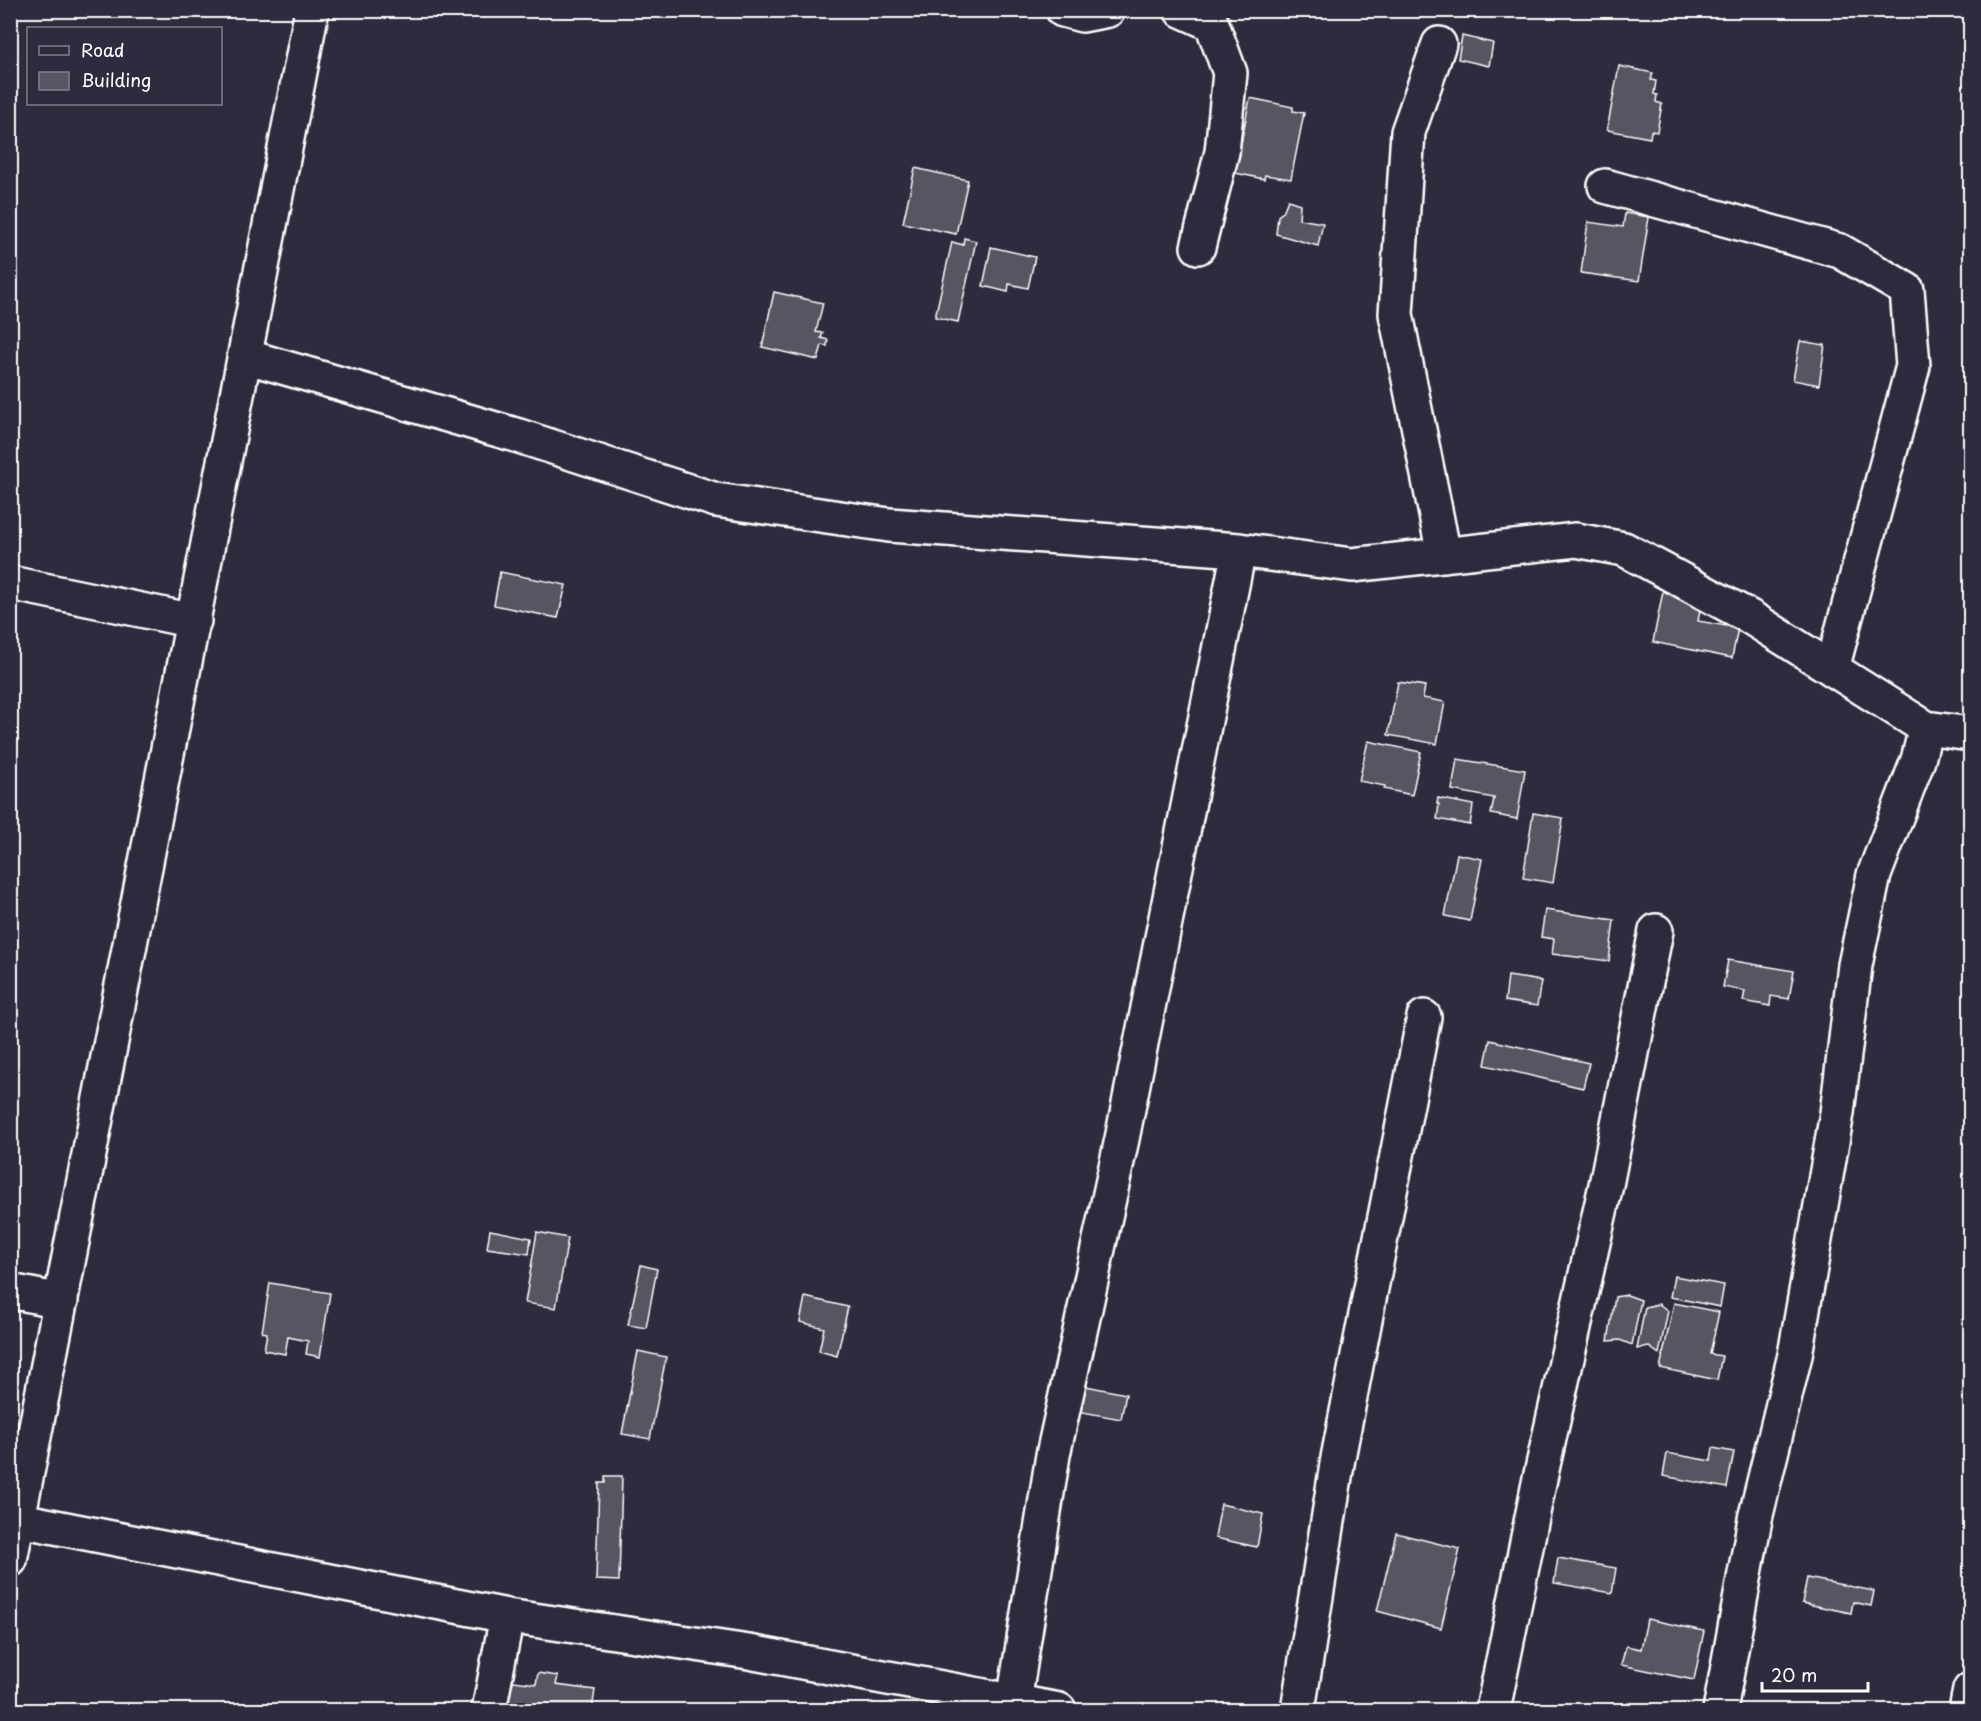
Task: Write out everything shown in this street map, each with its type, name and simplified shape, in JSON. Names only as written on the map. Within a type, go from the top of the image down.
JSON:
[{"type":"street","points":[[10,1560],[20,1520],[312,10]]},
{"type":"street","points":[[1063,10],[1082,15],[1108,10]]},
{"type":"street","points":[[1181,10],[1212,24],[1230,73],[1222,152],[1198,248]]},
{"type":"street","points":[[1439,44],[1408,132],[1396,314],[1444,555]]},
{"type":"street","points":[[1605,186],[1840,251],[1907,290],[1913,366],[1832,669]]},
{"type":"street","points":[[245,356],[519,436],[716,500],[889,525],[1239,550],[1352,565],[1576,540],[1624,549],[1750,617],[1926,728],[1971,734]]},
{"type":"street","points":[[1014,1702],[1053,1455],[1122,1139],[1239,550]]},
{"type":"street","points":[[10,583],[194,621]]},
{"type":"street","points":[[1720,1710],[1755,1519],[1797,1343],[1837,1113],[1855,964],[1874,874],[1918,760],[1926,728]]},
{"type":"street","points":[[1494,1710],[1539,1483],[1606,1185],[1656,931]]},
{"type":"street","points":[[1298,1710],[1338,1458],[1424,1017]]},
{"type":"street","points":[[10,1291],[61,1301]]},
{"type":"street","points":[[20,1520],[507,1616],[749,1652],[1059,1710]]},
{"type":"street","points":[[489,1710],[507,1616]]},
{"type":"street","points":[[1966,1710],[1971,1690]]},
{"type":"building","points":[[1462,36],[1493,43],[1489,66],[1458,59]]},
{"type":"building","points":[[1619,66],[1653,73],[1651,80],[1656,81],[1654,94],[1657,95],[1656,102],[1662,104],[1657,132],[1651,131],[1650,138],[1607,130]]},
{"type":"building","points":[[1250,98],[1293,107],[1293,111],[1304,113],[1291,179],[1265,175],[1264,179],[1235,173]]},
{"type":"building","points":[[915,168],[968,180],[956,234],[903,223]]},
{"type":"building","points":[[1288,200],[1300,204],[1299,219],[1323,223],[1318,246],[1276,234],[1278,216],[1283,212]]},
{"type":"building","points":[[1625,213],[1649,217],[1639,281],[1581,273],[1588,222],[1623,227]]},
{"type":"building","points":[[964,238],[976,241],[958,322],[935,317],[952,242],[963,245]]},
{"type":"building","points":[[991,247],[1035,257],[1028,288],[1009,284],[1008,292],[983,286]]},
{"type":"building","points":[[774,292],[823,303],[816,332],[823,333],[821,338],[828,340],[827,346],[822,345],[818,360],[762,347]]},
{"type":"building","points":[[1800,341],[1825,345],[1819,385],[1793,380]]},
{"type":"building","points":[[500,572],[566,585],[558,618],[494,605]]},
{"type":"building","points":[[1663,591],[1702,599],[1698,621],[1738,628],[1732,658],[1653,642]]},
{"type":"building","points":[[1398,682],[1425,686],[1423,698],[1445,702],[1437,744],[1388,735]]},
{"type":"building","points":[[1368,741],[1421,752],[1412,795],[1384,789],[1385,786],[1359,781]]},
{"type":"building","points":[[1457,759],[1525,770],[1517,819],[1491,814],[1494,798],[1452,790]]},
{"type":"building","points":[[1438,798],[1473,805],[1470,825],[1437,819]]},
{"type":"building","points":[[1533,813],[1563,818],[1553,883],[1523,878]]},
{"type":"building","points":[[1457,854],[1482,859],[1470,921],[1445,916]]},
{"type":"building","points":[[1545,910],[1614,920],[1609,961],[1552,954],[1554,939],[1541,937]]},
{"type":"building","points":[[1728,960],[1794,971],[1789,999],[1771,996],[1770,1006],[1743,1001],[1745,991],[1723,987]]},
{"type":"building","points":[[1508,976],[1541,981],[1537,1006],[1505,1001]]},
{"type":"building","points":[[1490,1040],[1589,1063],[1583,1088],[1485,1065]]},
{"type":"building","points":[[490,1230],[531,1238],[529,1254],[487,1248]]},
{"type":"building","points":[[537,1232],[568,1238],[556,1308],[525,1303]]},
{"type":"building","points":[[641,1265],[657,1269],[646,1328],[628,1325]]},
{"type":"building","points":[[1674,1276],[1724,1285],[1720,1307],[1670,1297]]},
{"type":"building","points":[[270,1283],[330,1293],[320,1357],[306,1354],[308,1341],[288,1337],[285,1354],[264,1350],[267,1333],[262,1332]]},
{"type":"building","points":[[1627,1295],[1641,1300],[1632,1345],[1620,1340],[1608,1341],[1615,1297]]},
{"type":"building","points":[[805,1297],[848,1307],[837,1356],[819,1351],[824,1328],[800,1322]]},
{"type":"building","points":[[1674,1303],[1719,1312],[1710,1354],[1722,1356],[1717,1380],[1660,1368]]},
{"type":"building","points":[[1659,1304],[1668,1311],[1659,1354],[1648,1346],[1637,1349],[1645,1307]]},
{"type":"building","points":[[638,1351],[666,1357],[650,1439],[622,1434]]},
{"type":"building","points":[[1076,1384],[1126,1394],[1121,1419],[1071,1410]]},
{"type":"building","points":[[1713,1448],[1734,1452],[1727,1488],[1663,1476],[1667,1453],[1711,1461]]},
{"type":"building","points":[[605,1476],[622,1476],[619,1581],[596,1580],[599,1483],[605,1483]]},
{"type":"building","points":[[1221,1504],[1263,1514],[1257,1547],[1215,1538]]},
{"type":"building","points":[[1396,1533],[1460,1549],[1441,1628],[1377,1611]]},
{"type":"building","points":[[1558,1558],[1616,1568],[1612,1593],[1554,1583]]},
{"type":"building","points":[[1807,1578],[1874,1591],[1871,1606],[1853,1602],[1851,1613],[1802,1603]]},
{"type":"building","points":[[1647,1619],[1704,1631],[1694,1680],[1621,1665],[1626,1646],[1641,1649]]},
{"type":"building","points":[[538,1673],[558,1676],[556,1685],[595,1690],[592,1710],[504,1702],[507,1680],[536,1684]]}]
